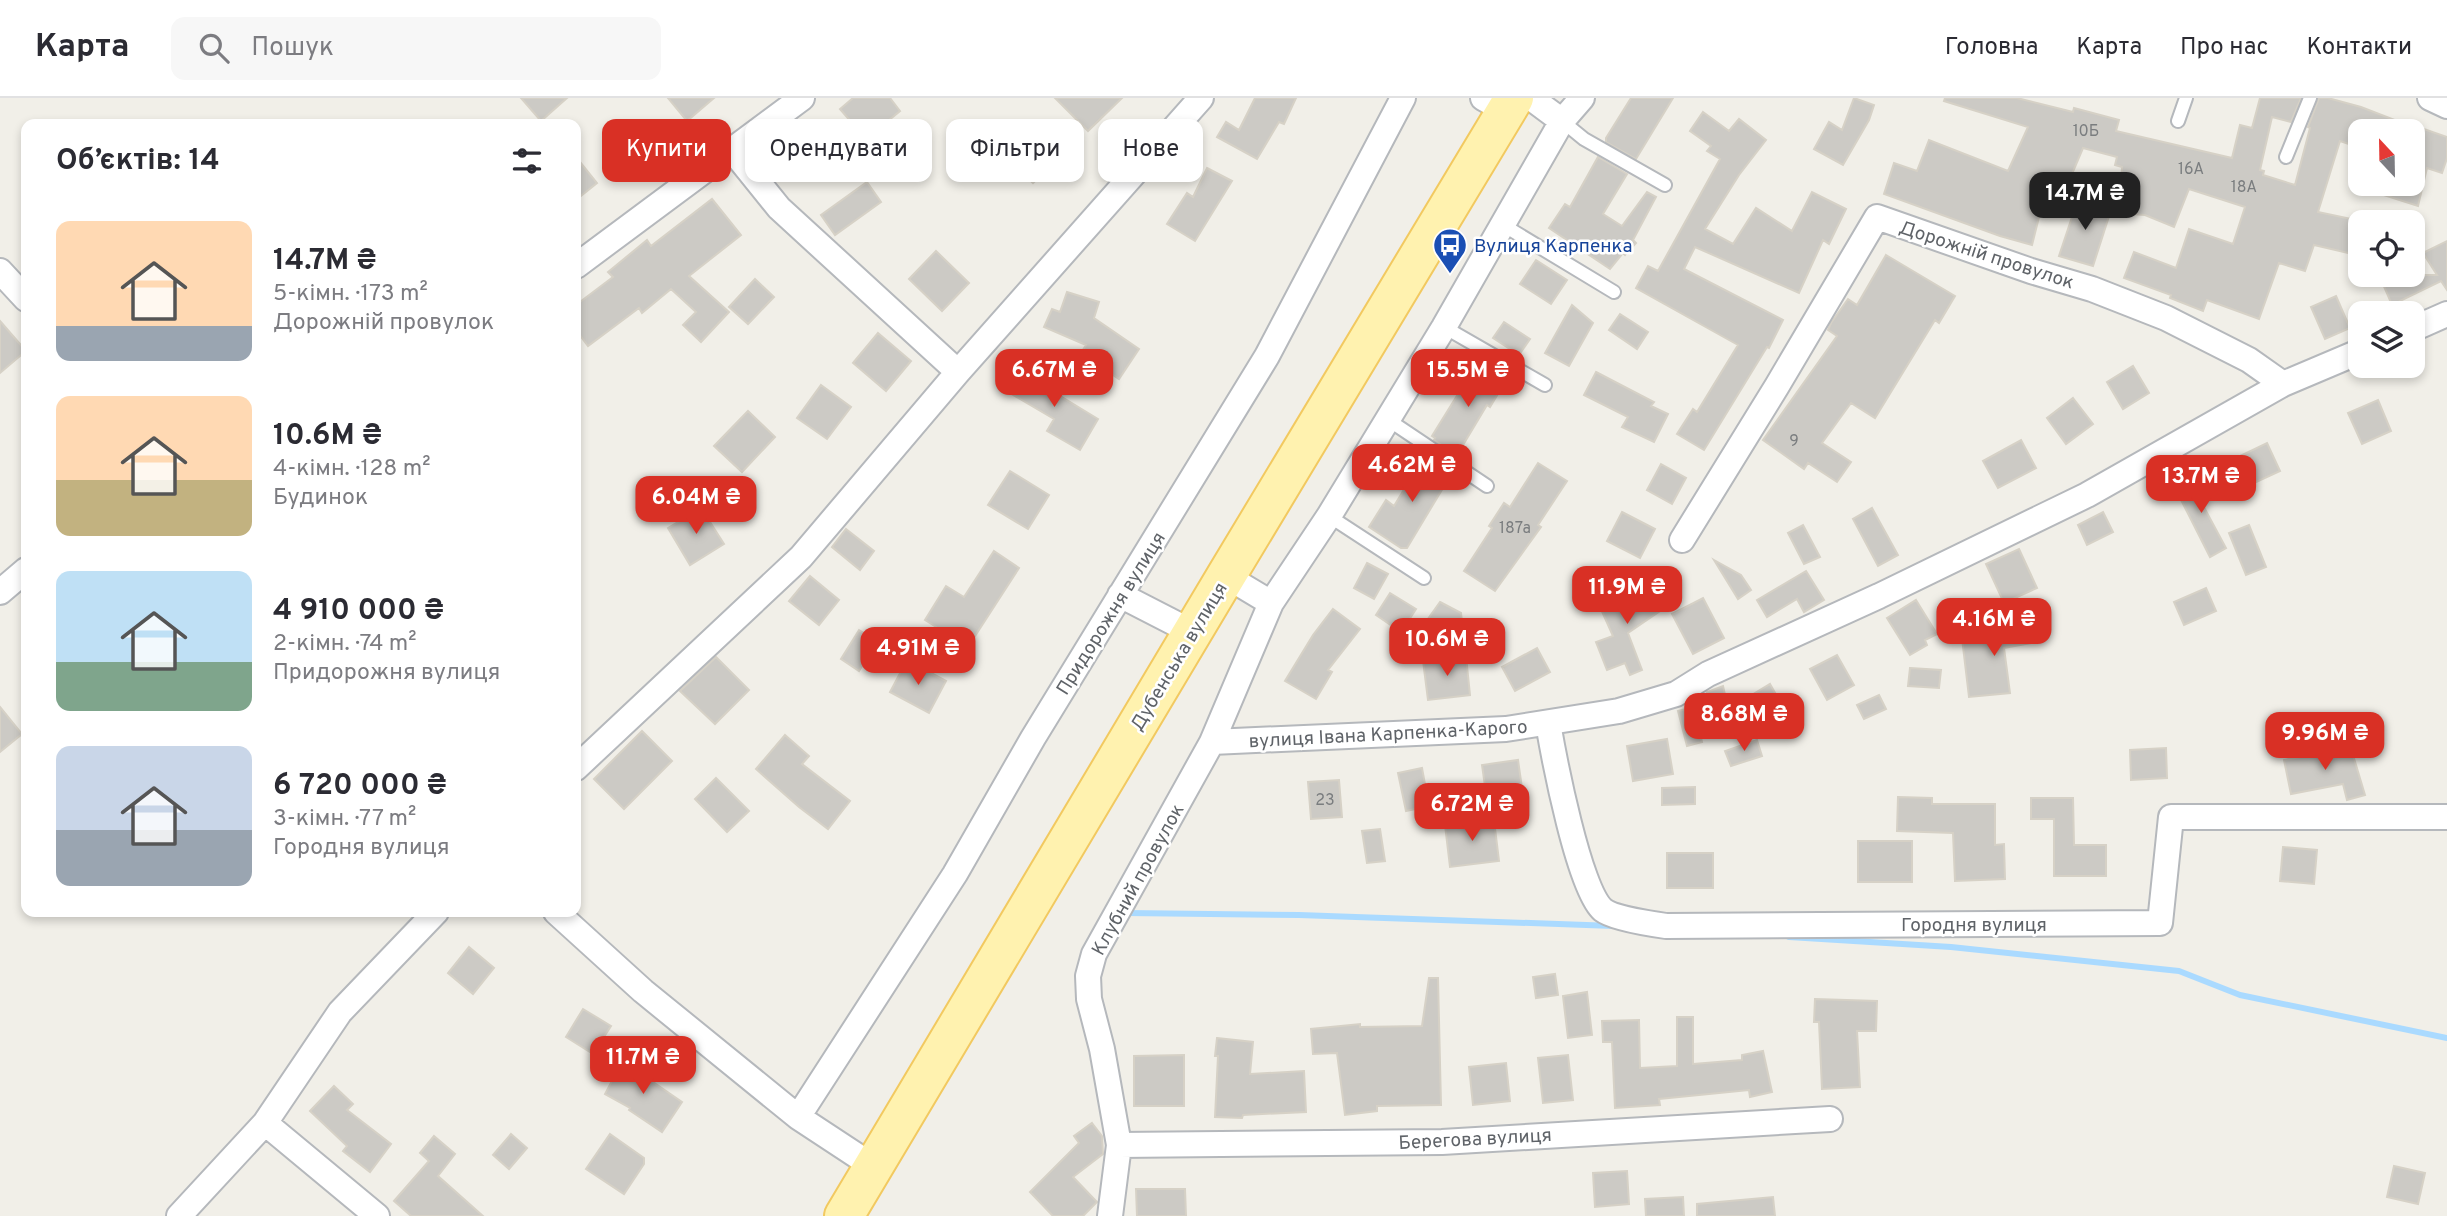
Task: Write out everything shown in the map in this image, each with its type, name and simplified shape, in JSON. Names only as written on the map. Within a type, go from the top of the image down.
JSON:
[{"type":"main road","name":"Дубенська вулиця","points":[[844,1216],[1509,101]]},
{"type":"street","points":[[581,262],[802,98]]},
{"type":"street","points":[[581,763],[801,557],[958,372],[1201,98]]},
{"type":"street","name":"Придорожня вулиця","points":[[797,1116],[955,874],[1033,738],[1267,356],[1403,98]]},
{"type":"street","name":"Клубний провулок","points":[[1110,1216],[1119,1145],[1102,1049],[1089,999],[1088,976],[1094,954],[1212,743],[1270,603],[1329,516],[1444,327],[1562,121],[1581,98]]},
{"type":"street","points":[[2430,98],[2447,106]]},
{"type":"street","points":[[1509,101],[1562,121]]},
{"type":"street","points":[[733,151],[779,208],[958,372]]},
{"type":"street","name":"Дорожній провулок","points":[[1682,540],[1877,218],[2092,289],[2166,318],[2249,360],[2283,384]]},
{"type":"street","points":[[0,271],[21,294]]},
{"type":"street","points":[[2425,324],[2447,314]]},
{"type":"street","name":"вулиця Івана Карпенка-Карого","points":[[1212,743],[1506,729],[1619,711],[1676,694],[1708,674],[2087,495],[2283,384],[2348,356]]},
{"type":"street","points":[[0,592],[21,574]]},
{"type":"street","points":[[1226,576],[1270,603]]},
{"type":"street","points":[[1120,595],[1192,632]]},
{"type":"street","name":"Городня вулиця","points":[[1548,723],[1558,781],[1588,889],[1604,911],[1639,922],[1666,926],[2160,923],[2171,817],[2447,817]]},
{"type":"street","points":[[179,1216],[265,1123],[340,1012],[431,917]]},
{"type":"street","points":[[562,917],[643,991],[797,1116],[874,1167]]},
{"type":"street","name":"Берегова вулиця","points":[[1119,1145],[1443,1142],[1830,1119]]},
{"type":"street","points":[[265,1123],[377,1216]]},
{"type":"lane","points":[[2178,121],[2186,98]]},
{"type":"lane","points":[[2286,158],[2310,98]]},
{"type":"lane","points":[[1562,121],[1584,139],[1665,185]]},
{"type":"lane","points":[[1503,225],[1614,292]]},
{"type":"lane","points":[[1444,327],[1545,385]]},
{"type":"lane","points":[[1387,419],[1488,486]]},
{"type":"lane","points":[[1329,516],[1424,578]]},
{"type":"building","points":[[521,98],[567,98],[543,119],[539,119]]},
{"type":"building","points":[[668,98],[714,98],[689,119],[685,119]]},
{"type":"building","points":[[853,98],[890,98],[900,111],[890,119],[849,119],[840,109]]},
{"type":"building","points":[[1055,98],[1122,98],[1088,131],[1084,127],[1084,119],[1076,119]]},
{"type":"building","points":[[1255,98],[1296,98],[1284,124],[1279,122],[1257,159],[1217,137],[1226,122],[1239,130]]},
{"type":"building","points":[[1631,98],[1673,98],[1636,159],[1606,142]]},
{"type":"building","points":[[1854,98],[1874,105],[1869,120],[1843,165],[1814,149],[1829,122],[1842,130]]},
{"type":"building","points":[[1945,98],[2017,98],[2073,112],[2074,108],[2119,120],[2116,131],[2232,158],[2240,125],[2252,128],[2260,98],[2301,98],[2291,122],[2272,117],[2260,170],[2264,171],[2263,175],[2295,185],[2310,128],[2308,127],[2319,98],[2361,107],[2392,119],[2348,119],[2348,144],[2340,141],[2318,212],[2348,218],[2348,253],[2314,245],[2305,271],[2279,263],[2259,319],[2207,300],[2203,311],[2170,298],[2171,295],[2124,278],[2134,252],[2176,268],[2189,229],[2233,244],[2245,207],[2189,189],[2174,227],[2145,215],[2119,213],[2122,167],[2115,165],[2117,157],[2083,148],[2064,193],[2047,185],[2032,245],[1884,194],[1894,163],[1917,171],[1929,140],[2008,171],[2028,127],[1944,101]]},
{"type":"building","points":[[1703,112],[1729,131],[1739,119],[1766,140],[1739,175],[1705,229],[1733,244],[1756,208],[1792,231],[1812,192],[1846,209],[1829,244],[1823,240],[1799,293],[1695,247],[1684,269],[1783,320],[1769,348],[1767,347],[1704,450],[1677,434],[1693,409],[1697,412],[1738,345],[1636,288],[1648,266],[1658,271],[1720,159],[1707,151],[1711,146],[1690,131]]},
{"type":"building","points":[[2426,130],[2447,137],[2447,158],[2442,173],[2427,168],[2426,172]]},
{"type":"building","points":[[1598,157],[1627,174],[1603,214],[1622,226],[1647,192],[1656,197],[1633,240],[1636,243],[1625,255],[1623,253],[1610,269],[1549,228],[1565,204],[1570,207]]},
{"type":"building","points":[[581,163],[597,183],[581,196]]},
{"type":"building","points":[[1207,168],[1232,181],[1195,241],[1167,224],[1187,193],[1193,197],[1200,182],[1203,182]]},
{"type":"building","points":[[867,182],[881,202],[835,235],[821,215]]},
{"type":"building","points":[[2079,196],[2111,210],[2093,266],[2059,256]]},
{"type":"building","points":[[2387,196],[2420,196],[2418,206]]},
{"type":"building","points":[[712,199],[741,235],[689,276],[729,312],[701,342],[683,325],[696,312],[671,289],[642,313],[639,308],[588,346],[581,337],[581,301],[613,277],[608,272],[647,240],[651,246]]},
{"type":"building","points":[[2447,241],[2447,290],[2441,281],[2400,301],[2390,301],[2384,287],[2425,287],[2425,275],[2437,275],[2425,252]]},
{"type":"building","points":[[936,251],[969,283],[942,311],[909,279]]},
{"type":"building","points":[[1886,255],[1955,296],[1939,323],[1935,320],[1875,418],[1851,403],[1822,443],[1851,462],[1837,482],[1808,463],[1804,469],[1763,440],[1837,336],[1828,330],[1831,323],[1848,299],[1857,305]]},
{"type":"building","points":[[1536,260],[1567,280],[1551,304],[1520,284]]},
{"type":"building","points":[[755,279],[774,297],[748,324],[729,307]]},
{"type":"building","points":[[1067,292],[1099,302],[1094,318],[1139,349],[1119,379],[1081,353],[1086,345],[1044,327],[1052,309],[1060,312]]},
{"type":"building","points":[[2336,296],[2348,329],[2325,339],[2311,307]]},
{"type":"building","points":[[1572,305],[1593,323],[1569,366],[1545,353]]},
{"type":"building","points":[[1620,314],[1648,332],[1637,349],[1609,330]]},
{"type":"building","points":[[0,321],[21,345],[21,355],[0,373]]},
{"type":"building","points":[[1504,322],[1530,339],[1519,355],[1493,338]]},
{"type":"building","points":[[878,333],[911,361],[886,391],[853,363]]},
{"type":"building","points":[[1476,365],[1505,382],[1490,407],[1487,405],[1457,455],[1432,436]]},
{"type":"building","points":[[2133,366],[2149,393],[2123,409],[2107,382]]},
{"type":"building","points":[[1016,369],[1098,419],[1080,450],[1047,431],[1054,419],[1003,389]]},
{"type":"building","points":[[1596,372],[1654,402],[1651,406],[1668,414],[1654,442],[1622,427],[1628,417],[1584,395]]},
{"type":"building","points":[[821,385],[851,407],[827,439],[797,418]]},
{"type":"building","points":[[2073,398],[2093,424],[2066,444],[2047,418]]},
{"type":"building","points":[[2378,400],[2391,431],[2362,444],[2348,413]]},
{"type":"building","points":[[748,411],[775,437],[742,472],[714,446]]},
{"type":"building","points":[[2021,440],[2036,468],[1998,488],[1983,461]]},
{"type":"building","points":[[2267,443],[2280,471],[2252,484],[2238,457]]},
{"type":"building","points":[[1425,455],[1452,473],[1407,548],[1401,548],[1369,527],[1386,500],[1394,506]]},
{"type":"building","points":[[1538,463],[1567,481],[1538,525],[1541,527],[1495,591],[1464,571],[1492,528],[1489,526],[1504,503],[1510,507]]},
{"type":"building","points":[[1661,464],[1686,478],[1672,504],[1647,490]]},
{"type":"building","points":[[1010,471],[1049,495],[1028,529],[988,505]]},
{"type":"building","points":[[2203,477],[2210,493],[2199,498],[2226,548],[2210,557],[2175,488]]},
{"type":"building","points":[[701,508],[724,544],[690,565],[668,528]]},
{"type":"building","points":[[1872,508],[1898,555],[1878,566],[1853,519]]},
{"type":"building","points":[[1622,512],[1655,529],[1640,558],[1607,541]]},
{"type":"building","points":[[2103,512],[2113,532],[2087,545],[2078,525]]},
{"type":"building","points":[[1803,525],[1820,557],[1804,564],[1788,533]]},
{"type":"building","points":[[2249,525],[2266,567],[2246,575],[2229,533]]},
{"type":"building","points":[[846,529],[874,551],[860,570],[832,547]]},
{"type":"building","points":[[2019,549],[2037,588],[2004,603],[1986,564]]},
{"type":"building","points":[[994,551],[1019,568],[968,647],[925,620],[946,586],[964,597]]},
{"type":"building","points":[[1714,560],[1741,575],[1751,590],[1738,599]]},
{"type":"building","points":[[1367,563],[1388,574],[1374,599],[1354,588]]},
{"type":"building","points":[[1806,571],[1824,600],[1804,612],[1797,599],[1767,617],[1757,600]]},
{"type":"building","points":[[810,576],[839,600],[819,625],[789,601]]},
{"type":"building","points":[[1648,581],[1666,607],[1628,633],[1642,670],[1630,675],[1625,663],[1607,670],[1596,642],[1613,636],[1600,607],[1630,594]]},
{"type":"building","points":[[2206,588],[2216,611],[2184,625],[2174,602]]},
{"type":"building","points":[[1390,593],[1416,609],[1401,632],[1376,615]]},
{"type":"building","points":[[1703,598],[1724,638],[1693,654],[1672,614]]},
{"type":"building","points":[[1916,600],[1937,634],[1925,640],[1927,645],[1910,655],[1887,618]]},
{"type":"building","points":[[1440,602],[1461,613],[1463,631],[1450,651],[1420,630]]},
{"type":"building","points":[[1333,609],[1360,629],[1328,670],[1332,672],[1316,699],[1285,681],[1313,635]]},
{"type":"building","points":[[2039,623],[2042,641],[2004,648],[2010,693],[1969,697],[1962,638]]},
{"type":"building","points":[[859,630],[877,641],[859,671],[841,659]]},
{"type":"building","points":[[1537,648],[1550,672],[1515,691],[1502,667]]},
{"type":"building","points":[[1837,655],[1854,685],[1827,700],[1810,669]]},
{"type":"building","points":[[1466,656],[1470,695],[1428,700],[1423,661]]},
{"type":"building","points":[[716,657],[749,690],[715,724],[680,691]]},
{"type":"building","points":[[907,660],[946,681],[929,713],[890,692]]},
{"type":"building","points":[[1910,668],[1941,670],[1939,688],[1908,686]]},
{"type":"building","points":[[1770,684],[1790,719],[1764,734],[1745,699]]},
{"type":"building","points":[[1723,686],[1726,699],[1731,697],[1735,712],[1697,722],[1702,742],[1687,746],[1678,711],[1710,703],[1707,692]]},
{"type":"building","points":[[1879,695],[1886,709],[1864,719],[1857,705]]},
{"type":"building","points":[[0,707],[21,735],[0,752]]},
{"type":"building","points":[[642,731],[672,761],[624,809],[594,779]]},
{"type":"building","points":[[785,735],[809,756],[802,764],[850,801],[828,829],[756,769]]},
{"type":"building","points":[[1667,739],[1673,774],[1633,781],[1627,746]]},
{"type":"building","points":[[1757,740],[1762,756],[1731,766],[1725,751]]},
{"type":"building","points":[[2350,745],[2365,795],[2347,800],[2343,784],[2291,794],[2284,760]]},
{"type":"building","points":[[2166,748],[2167,778],[2131,780],[2130,750]]},
{"type":"building","points":[[1518,760],[1523,795],[1487,800],[1482,765]]},
{"type":"building","points":[[1422,768],[1429,806],[1406,811],[1398,773]]},
{"type":"building","points":[[716,778],[749,811],[727,832],[695,799]]},
{"type":"building","points":[[1339,780],[1342,817],[1311,819],[1308,782]]},
{"type":"building","points":[[1695,787],[1695,804],[1662,805],[1662,788]]},
{"type":"building","points":[[1898,797],[1932,798],[1932,804],[1995,804],[1995,845],[2004,844],[2005,879],[1955,881],[1953,833],[1897,831]]},
{"type":"building","points":[[2031,798],[2073,798],[2074,845],[2106,845],[2106,876],[2054,876],[2054,819],[2031,819]]},
{"type":"building","points":[[1494,820],[1499,861],[1450,867],[1445,825]]},
{"type":"building","points":[[1380,829],[1385,861],[1367,863],[1362,831]]},
{"type":"building","points":[[1858,841],[1912,841],[1912,882],[1858,882]]},
{"type":"building","points":[[2283,847],[2317,850],[2314,884],[2280,881]]},
{"type":"building","points":[[1667,853],[1713,853],[1713,888],[1667,888]]},
{"type":"building","points":[[469,947],[494,968],[473,994],[448,973]]},
{"type":"building","points":[[1555,974],[1558,995],[1536,998],[1533,977]]},
{"type":"building","points":[[1429,978],[1438,978],[1441,1105],[1377,1106],[1377,1111],[1345,1115],[1337,1053],[1313,1054],[1311,1029],[1360,1024],[1360,1027],[1422,1026]]},
{"type":"building","points":[[1587,992],[1592,1035],[1568,1038],[1563,996]]},
{"type":"building","points":[[1815,999],[1877,1001],[1876,1031],[1857,1031],[1860,1087],[1822,1089],[1819,1022],[1814,1022]]},
{"type":"building","points":[[583,1009],[611,1026],[593,1054],[566,1037]]},
{"type":"building","points":[[1677,1017],[1693,1017],[1693,1064],[1742,1060],[1742,1055],[1763,1051],[1772,1092],[1750,1097],[1749,1090],[1659,1099],[1660,1105],[1615,1108],[1612,1042],[1603,1042],[1602,1021],[1639,1020],[1640,1068],[1677,1066]]},
{"type":"building","points":[[1217,1038],[1253,1042],[1250,1074],[1304,1071],[1306,1112],[1243,1115],[1242,1118],[1215,1117]]},
{"type":"building","points":[[1184,1055],[1184,1106],[1134,1106],[1134,1056]]},
{"type":"building","points":[[1568,1055],[1573,1100],[1543,1103],[1538,1058]]},
{"type":"building","points":[[624,1058],[643,1068],[640,1073],[682,1102],[662,1132],[629,1110],[630,1108],[605,1094]]},
{"type":"building","points":[[1506,1063],[1510,1101],[1473,1105],[1469,1067]]},
{"type":"building","points":[[334,1086],[353,1104],[347,1110],[391,1144],[370,1172],[343,1151],[347,1146],[310,1111]]},
{"type":"building","points":[[1092,1123],[1102,1136],[1103,1154],[1073,1177],[1097,1202],[1083,1216],[1053,1216],[1030,1192],[1079,1143],[1074,1136]]},
{"type":"building","points":[[511,1134],[527,1148],[509,1169],[493,1155]]},
{"type":"building","points":[[610,1134],[644,1158],[644,1164],[624,1194],[586,1169]]},
{"type":"building","points":[[434,1136],[455,1154],[438,1176],[483,1216],[411,1216],[394,1201],[429,1161],[420,1153]]},
{"type":"building","points":[[2394,1166],[2425,1173],[2418,1204],[2387,1197]]},
{"type":"building","points":[[1627,1171],[1629,1204],[1595,1207],[1593,1173]]},
{"type":"building","points":[[1136,1189],[1185,1189],[1186,1216],[1137,1216]]},
{"type":"building","points":[[1683,1197],[1684,1216],[1646,1216],[1645,1199]]},
{"type":"building","points":[[1773,1197],[1775,1216],[1697,1216],[1697,1204]]},
{"type":"waterway","points":[[1126,913],[1299,915],[1614,926]]},
{"type":"waterway","points":[[1789,937],[1951,947],[2179,971],[2240,995],[2447,1038]]},
{"type":"place","name":"Вулиця Карпенка","points":[[1450,275]]}]
